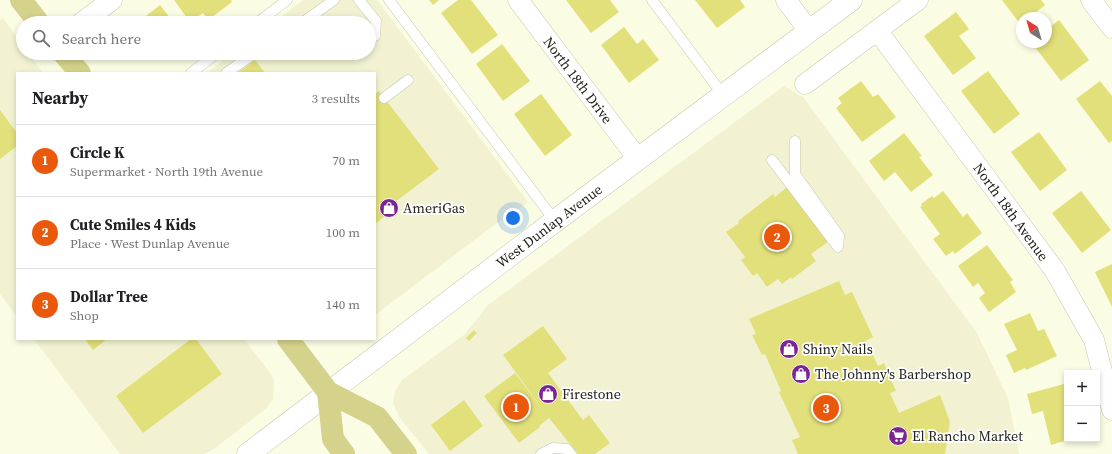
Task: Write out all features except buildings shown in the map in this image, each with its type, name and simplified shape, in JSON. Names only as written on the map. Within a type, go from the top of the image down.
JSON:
[{"type":"main road","points":[[21,0],[34,16]]},
{"type":"main road","name":"West Dunlap Avenue","points":[[248,454],[554,221],[851,0]]},
{"type":"main road","points":[[69,60],[79,72]]},
{"type":"main road","points":[[289,340],[328,392],[377,417],[406,454]]},
{"type":"main road","points":[[328,392],[333,439],[344,454]]},
{"type":"street","points":[[90,16],[112,0]]},
{"type":"street","name":"North 18th Drive","points":[[518,0],[638,159]]},
{"type":"street","points":[[788,0],[809,31]]},
{"type":"street","points":[[805,84],[918,0]]},
{"type":"street","points":[[1091,0],[1112,28]]},
{"type":"street","name":"North 18th Avenue","points":[[877,30],[1055,271],[1094,340],[1112,410]]},
{"type":"lane","points":[[265,16],[287,0]]},
{"type":"lane","points":[[312,16],[334,0]]},
{"type":"lane","points":[[359,0],[372,16]]},
{"type":"lane","points":[[389,0],[554,221]]},
{"type":"lane","points":[[652,0],[723,95]]},
{"type":"lane","points":[[192,72],[208,60]]},
{"type":"lane","points":[[227,72],[245,60]]},
{"type":"lane","points":[[384,98],[408,80]]},
{"type":"lane","points":[[772,160],[838,247],[839,236],[795,174],[795,141]]},
{"type":"lane","points":[[542,454],[553,448],[567,449],[571,454]]},
{"type":"shaded area","points":[[303,0],[377,0],[528,202],[493,226],[376,314],[376,72],[208,72],[224,60],[376,60],[376,16],[282,16]]},
{"type":"shaded area","points":[[3,18],[16,36],[16,60],[33,60],[42,72],[16,72],[16,316],[0,294],[0,20]]},
{"type":"shaded area","points":[[785,85],[787,88],[803,97],[977,333],[1008,398],[1019,454],[429,454],[399,417],[393,403],[395,391],[402,380],[465,334],[488,305]]},
{"type":"shaded area","points":[[35,340],[245,340],[271,374],[274,381],[273,399],[267,408],[214,449],[204,454],[120,454]]},
{"type":"place","name":"AmeriGas","points":[[389,208]]},
{"type":"place","name":"Cute Smiles 4 Kids","points":[[777,237]]},
{"type":"place","name":"Shiny Nails","points":[[789,349]]},
{"type":"place","name":"The Johnny's Barbershop","points":[[801,374]]},
{"type":"place","name":"Firestone","points":[[548,394]]},
{"type":"place","name":"Circle K","points":[[516,407]]},
{"type":"place","name":"Dollar Tree","points":[[826,408]]},
{"type":"place","name":"El Rancho Market","points":[[898,436]]}]
